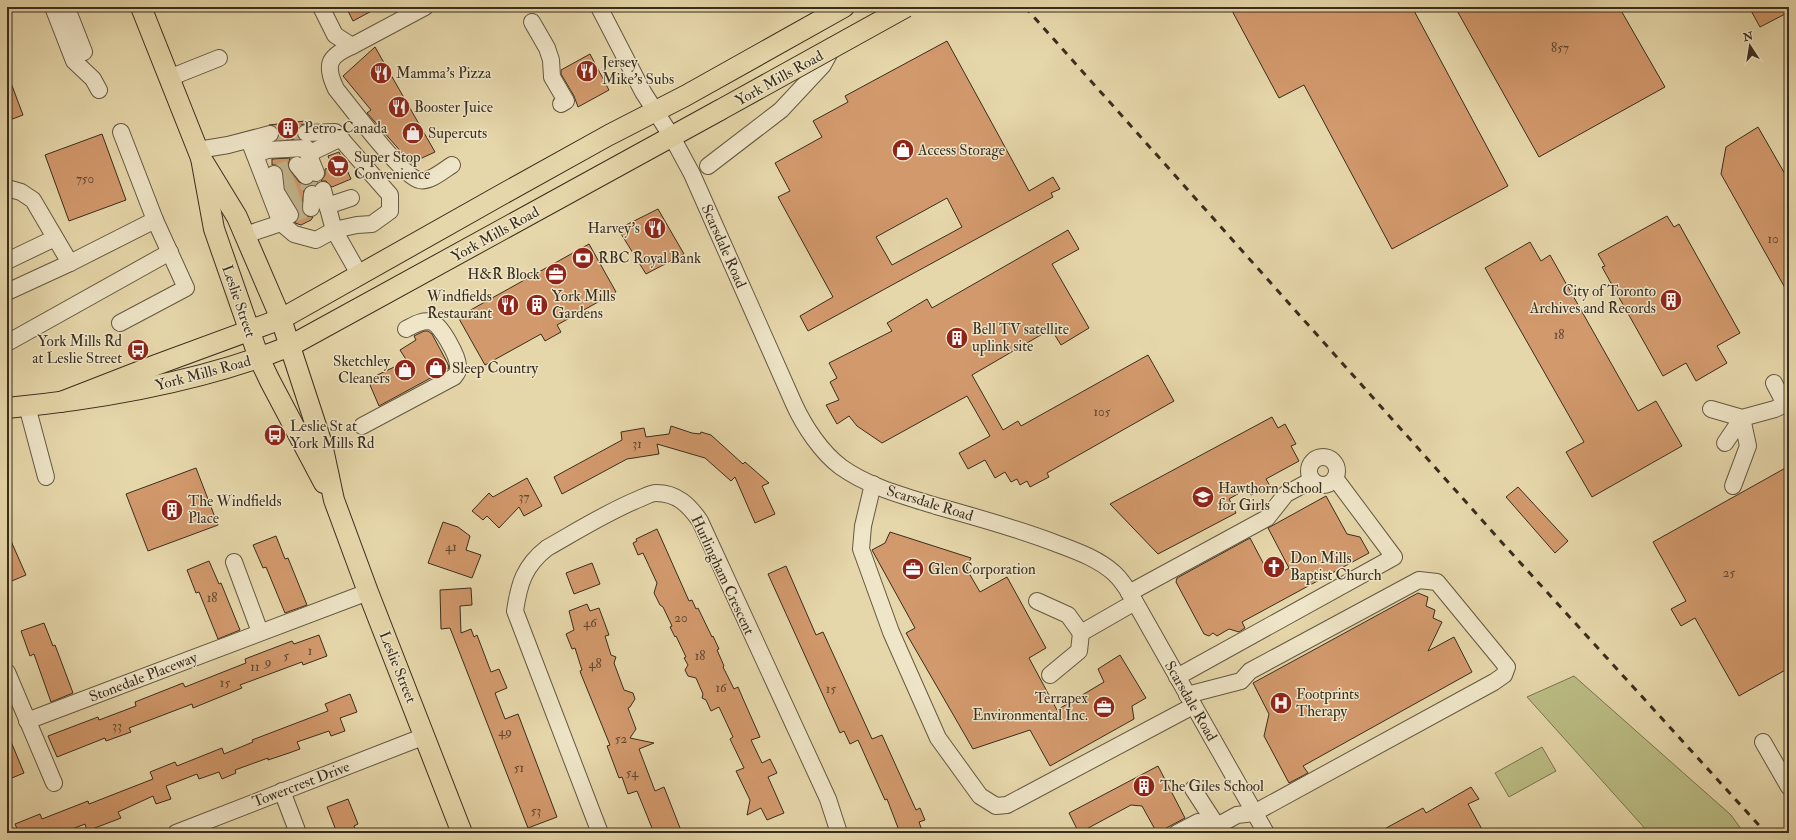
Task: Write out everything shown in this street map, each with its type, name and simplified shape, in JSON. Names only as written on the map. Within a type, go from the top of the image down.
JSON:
[{"type":"main road","name":"Leslie Street","points":[[141,7],[199,154],[214,228],[260,358],[307,452],[334,500]]},
{"type":"main road","name":"York Mills Road","points":[[61,402],[281,319],[359,274],[844,7]]},
{"type":"main road","name":"York Mills Road","points":[[7,408],[61,402],[159,385],[260,358],[290,346],[906,7]]},
{"type":"main road","name":"Leslie Street","points":[[199,154],[237,217],[281,319],[322,444],[334,500],[368,592],[462,833]]},
{"type":"street","points":[[53,7],[74,61],[93,79],[99,90]]},
{"type":"street","points":[[57,7],[68,11],[84,52]]},
{"type":"street","points":[[321,7],[335,35],[352,46]]},
{"type":"street","points":[[425,7],[334,56],[330,62],[332,80],[336,89],[382,145],[413,177],[419,181],[427,180],[452,165]]},
{"type":"street","name":"Scarsdale Road","points":[[599,7],[643,92],[672,136],[695,182],[799,415],[814,438],[836,462],[852,474],[872,484],[907,497],[1047,540],[1085,555],[1114,573],[1122,582],[1132,598],[1266,833]]},
{"type":"street","points":[[708,166],[781,110],[823,65],[836,42],[896,7]]},
{"type":"street","points":[[532,22],[552,60],[552,77],[566,101],[561,104]]},
{"type":"street","points":[[170,78],[219,58]]},
{"type":"street","points":[[120,323],[186,288],[155,220],[121,132]]},
{"type":"street","points":[[249,140],[255,156],[279,198],[294,234],[316,240],[334,230],[357,225],[372,224],[390,211],[390,195],[335,132],[306,132]]},
{"type":"street","points":[[199,154],[270,134]]},
{"type":"street","points":[[308,154],[340,138]]},
{"type":"street","points":[[255,156],[267,150],[306,148],[308,154],[306,171]]},
{"type":"street","points":[[7,188],[20,192],[33,200],[70,263]]},
{"type":"street","points":[[315,197],[328,206],[334,230],[359,274]]},
{"type":"street","points":[[245,235],[279,198]]},
{"type":"street","points":[[328,206],[351,198]]},
{"type":"street","points":[[7,292],[70,263],[155,220]]},
{"type":"street","points":[[7,261],[55,238]]},
{"type":"street","points":[[7,343],[170,252]]},
{"type":"street","points":[[362,426],[454,377],[458,372],[458,366],[454,354],[439,325],[431,321],[423,321],[406,329]]},
{"type":"street","points":[[1711,409],[1742,418],[1775,409],[1787,403],[1774,382]]},
{"type":"street","points":[[27,406],[46,477]]},
{"type":"street","points":[[1725,443],[1742,418]]},
{"type":"street","points":[[1733,486],[1748,446],[1742,418]]},
{"type":"street","points":[[1177,677],[1394,557],[1335,478],[1336,468],[1334,464],[1327,458],[1323,457],[1314,461],[1310,466],[1309,474],[1312,480],[1322,485],[1327,484],[1335,478]]},
{"type":"street","points":[[1081,633],[1132,598],[1267,518],[1286,494],[1312,480]]},
{"type":"street","points":[[872,484],[863,526],[861,549],[891,632],[938,738],[980,796],[996,806],[1007,804],[1190,701],[1241,681],[1250,671],[1419,580],[1437,582],[1507,667],[1504,675],[1494,682],[1254,813],[1236,815],[1211,831]]},
{"type":"street","name":"Hurlingham Crescent","points":[[600,833],[515,611],[518,591],[524,575],[536,557],[547,548],[624,505],[655,493],[668,494],[680,499],[691,508],[700,521],[828,800],[838,833]]},
{"type":"street","points":[[234,562],[260,632]]},
{"type":"street","name":"Stonedale Placeway","points":[[27,722],[368,592]]},
{"type":"street","points":[[1038,601],[1068,616],[1081,633],[1079,651],[1050,675]]},
{"type":"street","points":[[7,672],[54,783]]},
{"type":"street","name":"Towercrest Drive","points":[[176,833],[425,736]]},
{"type":"street","points":[[1763,742],[1789,787]]},
{"type":"street","points":[[1192,789],[1211,831]]},
{"type":"street","points":[[282,792],[298,833]]},
{"type":"street","points":[[1177,833],[1198,822],[1211,831]]},
{"type":"green space","points":[[1574,676],[1731,815],[1744,833],[1649,833],[1527,697]]},
{"type":"green space","points":[[1542,747],[1556,771],[1509,797],[1495,773]]},
{"type":"building","points":[[346,7],[379,7],[353,21]]},
{"type":"building","points":[[1230,7],[1412,7],[1508,186],[1392,249],[1304,85],[1279,98]]},
{"type":"building","points":[[1455,7],[1619,7],[1665,87],[1539,157]]},
{"type":"building","points":[[1749,7],[1789,7],[1789,12],[1760,27]]},
{"type":"building","name":"Access Storage","points":[[947,41],[1029,191],[1053,177],[1060,189],[1051,193],[1053,197],[808,331],[800,316],[833,297],[778,197],[790,191],[775,163],[822,137],[813,121],[848,102],[845,96]],"holes":[[[947,198],[962,227],[892,265],[876,237]]]},
{"type":"building","points":[[375,47],[435,152],[411,163],[367,113],[371,110],[343,76]]},
{"type":"building","points":[[590,54],[609,90],[578,107],[574,96],[561,74],[561,70]]},
{"type":"building","points":[[8,75],[23,115],[7,121],[7,76]]},
{"type":"building","points":[[305,121],[305,124],[301,125],[297,129],[299,139],[277,140],[279,131],[276,127],[269,125]]},
{"type":"building","points":[[1758,127],[1789,181],[1789,295],[1721,174],[1726,147]]},
{"type":"building","points":[[102,134],[126,200],[69,221],[45,155]]},
{"type":"building","points":[[339,152],[351,179],[332,187],[326,181],[321,181],[325,175],[325,169],[333,167],[328,156]]},
{"type":"building","points":[[290,158],[288,167],[299,182],[307,185],[313,182],[318,182],[315,185],[308,185],[304,189],[302,212],[306,216],[313,217],[311,220],[301,225],[295,223],[299,214],[285,189],[282,169],[277,165],[272,165],[272,159]]},
{"type":"building","points":[[658,209],[684,254],[646,274],[618,229]]},
{"type":"building","name":"City of Toronto Archives and Records","points":[[1667,216],[1674,227],[1679,224],[1740,333],[1717,346],[1727,363],[1696,381],[1686,363],[1663,376],[1602,267],[1605,266],[1598,254]]},
{"type":"building","name":"Bell TV satellite uplink site","points":[[1068,230],[1079,249],[1052,264],[1089,328],[1061,345],[1051,329],[972,375],[1003,430],[1018,421],[1021,426],[1148,355],[1174,401],[1047,473],[1049,477],[1030,487],[1027,481],[1020,485],[1017,479],[1011,482],[1005,472],[995,478],[985,460],[968,469],[959,453],[990,436],[967,396],[882,443],[857,426],[849,416],[837,424],[826,405],[839,400],[830,382],[837,378],[829,363],[892,331],[887,323],[927,299],[932,308]]},
{"type":"building","points":[[1530,242],[1541,261],[1550,255],[1638,411],[1656,401],[1682,446],[1592,497],[1566,452],[1584,442],[1485,268]]},
{"type":"building","name":"York Mills Gardens","points":[[589,244],[616,292],[557,325],[561,332],[545,341],[541,334],[485,365],[458,317]]},
{"type":"building","points":[[424,331],[428,331],[432,334],[449,368],[379,406],[370,385],[373,377],[407,361],[400,350],[416,340],[414,336]]},
{"type":"building","points":[[1272,417],[1278,428],[1285,424],[1296,444],[1291,446],[1299,461],[1266,479],[1270,486],[1251,495],[1248,488],[1229,499],[1236,513],[1158,554],[1110,504]]},
{"type":"building","points":[[671,426],[692,433],[700,434],[701,432],[711,435],[743,464],[745,462],[769,483],[762,486],[775,514],[755,523],[735,477],[731,481],[705,458],[657,444],[659,454],[627,459],[562,494],[554,477],[622,440],[621,432],[644,428],[646,437],[669,434]]},
{"type":"building","points":[[1789,466],[1789,668],[1739,696],[1695,618],[1681,626],[1671,609],[1686,601],[1653,542]]},
{"type":"building","name":"The Windfields Place","points":[[196,468],[218,525],[148,551],[126,494]]},
{"type":"building","points":[[527,478],[542,506],[524,516],[519,507],[499,528],[487,516],[483,520],[472,511],[489,493],[493,497]]},
{"type":"building","points":[[1518,487],[1568,541],[1555,553],[1506,497]]},
{"type":"building","name":"Don Mills Baptist Church","points":[[1326,496],[1347,534],[1360,537],[1369,553],[1242,622],[1245,628],[1239,632],[1229,629],[1217,636],[1213,633],[1209,636],[1204,634],[1176,582],[1177,578],[1250,538],[1271,578],[1289,568],[1268,528]]},
{"type":"building","points":[[443,522],[458,527],[470,536],[466,550],[481,555],[472,578],[428,563]]},
{"type":"building","points":[[657,529],[689,601],[692,600],[696,609],[698,608],[712,637],[713,636],[719,649],[717,650],[724,666],[723,667],[734,689],[738,687],[760,737],[751,740],[762,763],[770,759],[777,773],[768,777],[784,813],[767,820],[761,808],[747,815],[750,800],[736,771],[744,768],[730,739],[733,737],[719,707],[711,711],[706,700],[702,698],[703,694],[696,678],[688,676],[685,670],[688,665],[684,658],[686,657],[670,627],[672,626],[663,607],[660,605],[654,593],[657,583],[643,553],[638,555],[633,543],[637,541],[636,539]]},
{"type":"building","points":[[7,532],[26,575],[7,583]]},
{"type":"building","points":[[890,532],[971,558],[966,568],[980,592],[1007,577],[1046,648],[1029,658],[1057,710],[1104,682],[1098,669],[1120,655],[1146,698],[1132,706],[1134,719],[1050,766],[1030,730],[973,749],[906,633],[915,628],[872,550],[885,543]]},
{"type":"building","points":[[276,536],[285,559],[288,558],[307,605],[285,613],[266,567],[263,568],[253,545]]},
{"type":"building","points":[[209,561],[219,584],[221,583],[240,630],[218,639],[199,592],[196,593],[187,570]]},
{"type":"building","points":[[592,563],[600,584],[574,594],[566,573]]},
{"type":"building","points":[[786,566],[816,635],[823,632],[872,739],[882,735],[916,810],[920,808],[925,820],[919,822],[923,833],[900,833],[887,799],[885,800],[858,740],[850,744],[844,731],[840,733],[768,574]]},
{"type":"building","points":[[471,588],[472,605],[460,606],[461,633],[471,629],[474,637],[477,635],[491,672],[499,669],[507,688],[495,693],[505,719],[518,714],[557,817],[528,828],[450,628],[441,629],[440,590]]},
{"type":"building","points":[[1418,593],[1428,597],[1426,606],[1435,610],[1433,618],[1442,622],[1428,651],[1454,637],[1472,672],[1303,766],[1308,773],[1289,783],[1264,736],[1269,714],[1253,683]]},
{"type":"building","points":[[587,604],[590,611],[599,608],[609,635],[605,636],[611,655],[616,657],[614,663],[624,690],[633,693],[635,699],[628,708],[636,729],[630,738],[654,743],[639,749],[655,791],[664,787],[682,833],[654,833],[637,791],[628,794],[622,777],[619,778],[607,746],[610,745],[581,674],[580,671],[582,670],[575,648],[572,649],[566,634],[574,630],[569,611]]},
{"type":"building","points":[[44,623],[53,646],[55,645],[73,693],[51,702],[34,654],[30,656],[21,631]]},
{"type":"building","points":[[319,635],[327,656],[303,665],[302,662],[240,685],[242,688],[193,708],[192,704],[129,728],[131,732],[106,741],[105,738],[57,757],[48,736],[98,717],[99,720],[136,706],[135,702],[183,683],[185,687],[246,663],[245,659],[292,641],[294,644]]},
{"type":"building","points":[[350,694],[357,712],[340,718],[345,731],[331,736],[329,731],[297,742],[300,749],[268,760],[268,758],[235,770],[236,773],[222,779],[219,772],[199,779],[197,774],[166,786],[171,799],[156,804],[153,796],[118,812],[121,818],[87,831],[85,824],[62,833],[19,833],[15,824],[40,814],[42,819],[88,801],[89,804],[153,779],[150,772],[175,762],[177,766],[222,748],[224,754],[253,742],[252,740],[328,711],[325,704]]},
{"type":"building","points":[[7,732],[24,773],[7,780]]},
{"type":"building","name":"The Giles School","points":[[1158,766],[1185,818],[1157,833],[1142,806],[1131,805],[1079,833],[1069,813]]},
{"type":"building","points":[[1471,787],[1479,799],[1468,804],[1484,833],[1377,833],[1423,808],[1426,813]]},
{"type":"building","points":[[348,799],[358,824],[354,826],[357,833],[337,833],[327,807]]},
{"type":"tunnel","points":[[270,134],[306,133]]},
{"type":"tunnel","points":[[274,174],[297,165]]},
{"type":"tunnel","points":[[280,188],[301,180],[312,184]]},
{"type":"tunnel","points":[[285,202],[306,194],[312,184],[319,181]]},
{"type":"tunnel","points":[[290,215],[311,208]]},
{"type":"railway","points":[[1025,7],[1506,547],[1766,833]]},
{"type":"place","name":"Jersey Mike's Subs","points":[[587,71]]},
{"type":"place","name":"Mamma's Pizza","points":[[381,73]]},
{"type":"place","name":"Booster Juice","points":[[399,107]]},
{"type":"place","name":"Petro-Canada","points":[[288,128]]},
{"type":"place","name":"Supercuts","points":[[413,133]]},
{"type":"place","name":"Access Storage","points":[[903,150]]},
{"type":"place","name":"Super Stop Convenience","points":[[338,166]]},
{"type":"place","name":"Harvey's","points":[[655,228]]},
{"type":"place","name":"RBC Royal Bank","points":[[583,258]]},
{"type":"place","name":"H&R Block","points":[[556,274]]},
{"type":"place","name":"City of Toronto Archives and Records","points":[[1671,300]]},
{"type":"place","name":"Windfields Restaurant","points":[[508,305]]},
{"type":"place","name":"York Mills Gardens","points":[[537,305]]},
{"type":"place","name":"Bell TV satellite uplink site","points":[[957,338]]},
{"type":"place","name":"York Mills Rd at Leslie Street","points":[[138,350]]},
{"type":"place","name":"Sleep Country","points":[[436,368]]},
{"type":"place","name":"Sketchley Cleaners","points":[[405,370]]},
{"type":"place","name":"Leslie St at York Mills Rd","points":[[275,435]]},
{"type":"place","name":"Hawthorn School for Girls","points":[[1203,497]]},
{"type":"place","name":"The Windfields Place","points":[[172,510]]},
{"type":"place","name":"Don Mills Baptist Church","points":[[1274,567]]},
{"type":"place","name":"Glen Corporation","points":[[913,569]]},
{"type":"place","name":"Footprints Therapy","points":[[1281,703]]},
{"type":"place","name":"Terrapex Environmental Inc.","points":[[1104,707]]},
{"type":"place","name":"The Giles School","points":[[1144,786]]}]
